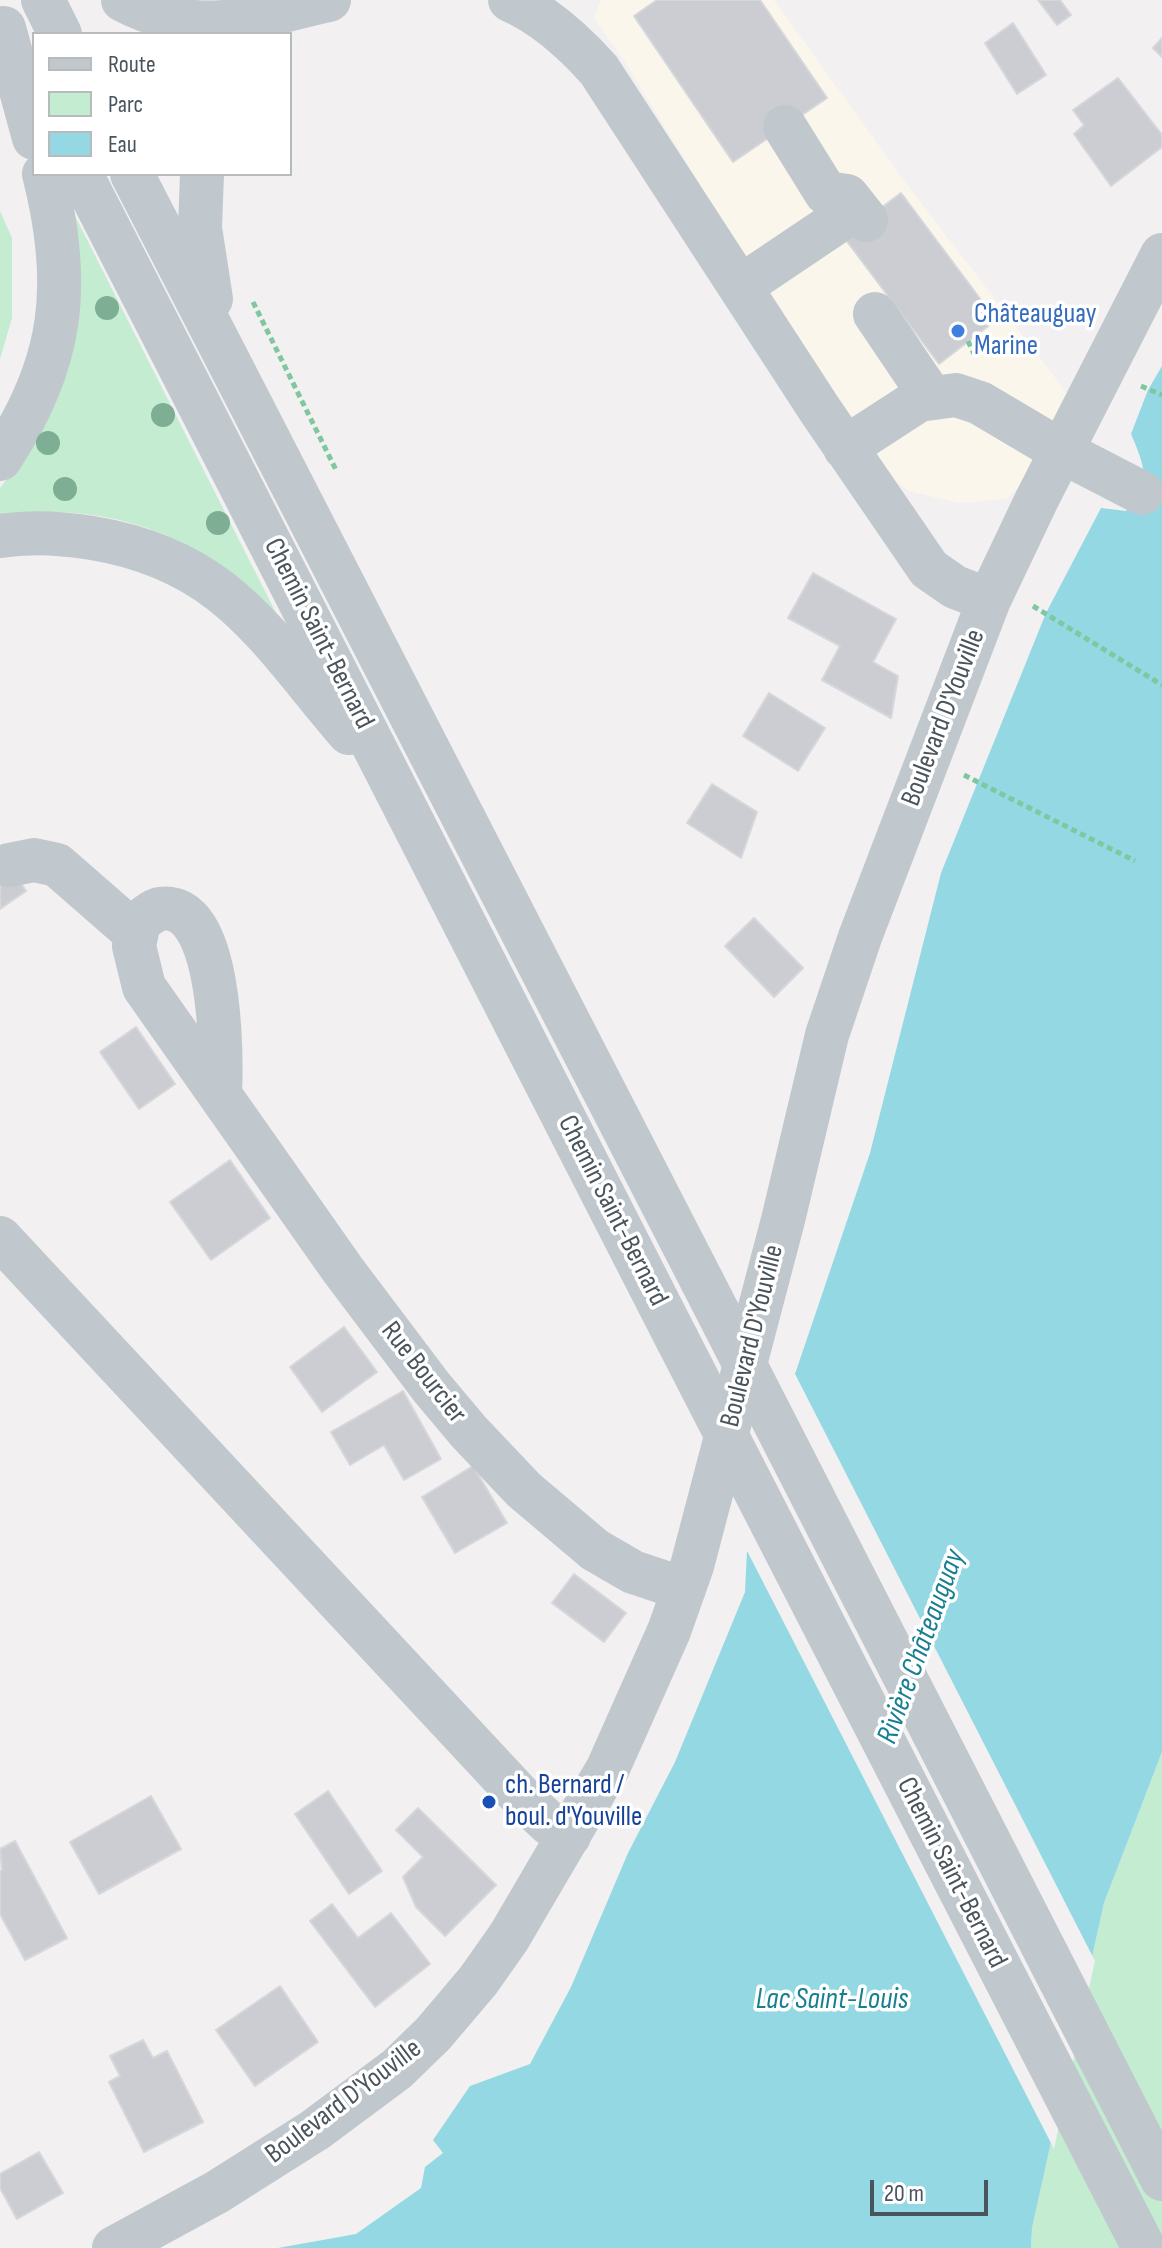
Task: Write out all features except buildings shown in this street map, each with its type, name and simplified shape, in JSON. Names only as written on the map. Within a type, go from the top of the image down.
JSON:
[{"type":"street","points":[[43,0],[59,32]]},
{"type":"street","points":[[123,0],[167,17],[211,24],[258,18],[329,0]]},
{"type":"street","points":[[292,38],[344,0]]},
{"type":"street","points":[[510,0],[569,38],[599,70],[845,448],[929,569],[955,587],[989,600]]},
{"type":"street","points":[[2,24],[32,80]]},
{"type":"street","points":[[2,24],[32,131]]},
{"type":"street","points":[[740,287],[861,214],[847,196],[826,193],[785,127]]},
{"type":"street","points":[[0,459],[31,406],[50,358],[55,334],[61,269],[57,227],[44,176]]},
{"type":"street","name":"Chemin Saint-Bernard","points":[[82,176],[1144,2248]]},
{"type":"street","name":"Chemin Saint-Bernard","points":[[133,176],[1162,2179]]},
{"type":"street","points":[[202,176],[200,228],[219,340]]},
{"type":"street","name":"Boulevard D'Youville","points":[[114,2248],[217,2192],[291,2145],[397,2069],[433,2034],[478,1981],[509,1937],[608,1768],[669,1631],[684,1589],[720,1465],[827,1035],[860,937],[989,600],[1061,451],[1162,255]]},
{"type":"street","points":[[875,314],[931,397]]},
{"type":"street","points":[[845,448],[904,408],[931,397],[956,395],[968,397],[1142,493]]},
{"type":"street","points":[[0,536],[54,533],[109,541],[162,556],[209,581],[258,624],[396,786]]},
{"type":"street","points":[[9,865],[34,860],[57,865],[136,934],[139,922],[157,909],[176,909],[192,920],[203,943],[218,1007],[220,1093]]},
{"type":"street","name":"Rue Bourcier","points":[[136,934],[137,967],[144,987],[352,1282],[432,1388],[524,1490],[595,1550],[633,1572],[684,1589]]},
{"type":"street","points":[[0,1238],[523,1799],[550,1824],[569,1836]]},
{"type":"path","points":[[1148,390],[1162,395]]},
{"type":"path","points":[[1046,613],[1162,685]]},
{"type":"path","points":[[978,782],[1135,861]]},
{"type":"shaded area","points":[[601,0],[774,0],[908,186],[1070,397],[1022,484],[1006,499],[958,503],[909,491],[889,477],[756,276],[625,62],[594,18]]},
{"type":"green space","points":[[0,211],[12,238],[12,318],[0,359]]},
{"type":"green space","points":[[74,214],[278,617],[202,554],[154,531],[79,513],[0,515],[0,488],[17,466]]},
{"type":"green space","points":[[1162,1752],[1162,2248],[1031,2248],[1032,2228],[1104,1903]]},
{"type":"water","name":"Lac Saint-Louis","points":[[1162,366],[1162,1752],[1104,1903],[1032,2228],[1031,2248],[278,2248],[356,2234],[421,2188],[425,2167],[443,2153],[433,2140],[470,2086],[530,2064],[571,1987],[628,1853],[675,1762],[745,1592],[747,1551],[795,1374],[870,1153],[941,873],[1046,613],[1101,508],[1126,511],[1140,491],[1144,474],[1131,434],[1148,390]]},
{"type":"pier","points":[[792,1368],[1095,1961],[1054,2149],[744,1545]]},
{"type":"place","name":"Châteauguay Marine","points":[[958,331]]},
{"type":"place","name":"ch. Bernard / boul. d'Youville","points":[[489,1802]]},
{"type":"water label","name":"Rivière Châteauguay","points":[[922,1647]]}]
